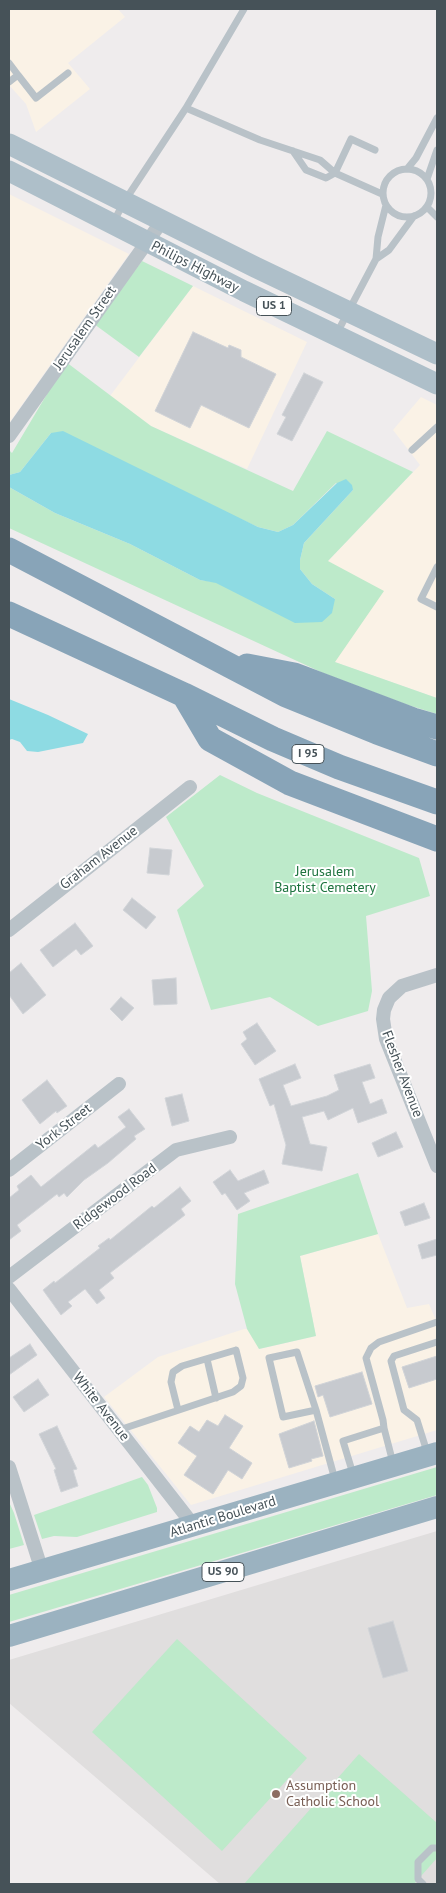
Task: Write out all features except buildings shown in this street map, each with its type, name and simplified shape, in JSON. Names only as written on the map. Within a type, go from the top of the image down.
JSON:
[{"type":"highway","points":[[9,550],[286,695],[437,754]]},
{"type":"highway","name":"I 95","points":[[9,614],[184,695],[273,739],[339,767],[437,802]]},
{"type":"highway","points":[[218,660],[294,675],[413,720],[437,727]]},
{"type":"highway","points":[[184,695],[210,739],[290,783],[437,839]]},
{"type":"highway","name":"Atlantic Boulevard","points":[[9,1580],[433,1454]]},
{"type":"highway","name":"US 90","points":[[9,1636],[437,1507]]},
{"type":"main road","name":"Philips Highway","points":[[9,144],[162,221],[437,354]]},
{"type":"main road","name":"Philips Highway","points":[[9,171],[146,243],[437,384]]},
{"type":"street","name":"Jerusalem Street","points":[[9,436],[162,221]]},
{"type":"street","name":"Graham Avenue","points":[[9,930],[190,787]]},
{"type":"street","name":"Flesher Avenue","points":[[437,975],[402,986],[388,998],[384,1010],[383,1028],[437,1166]]},
{"type":"street","name":"York Street","points":[[9,1170],[119,1084]]},
{"type":"street","points":[[424,1130],[437,1126]]},
{"type":"street","name":"Ridgewood Road","points":[[9,1277],[176,1150],[230,1137]]},
{"type":"street","name":"White Avenue","points":[[9,1289],[194,1526]]},
{"type":"street","points":[[10,1472],[42,1570]]},
{"type":"lane","points":[[112,224],[124,202],[186,108],[244,9]]},
{"type":"lane","points":[[9,63],[36,98],[68,73]]},
{"type":"lane","points":[[9,82],[18,75]]},
{"type":"lane","points":[[186,108],[260,140],[320,160],[335,173],[382,194]]},
{"type":"lane","points":[[407,169],[421,174],[426,179],[430,186],[431,194],[425,210],[414,216],[402,217],[394,214],[386,206],[382,194],[387,179],[392,174],[407,169],[416,158],[437,118]]},
{"type":"lane","points":[[292,151],[306,170],[326,178],[335,173],[351,139],[376,150]]},
{"type":"lane","points":[[426,179],[437,150]]},
{"type":"lane","points":[[336,336],[376,259],[378,238],[386,206]]},
{"type":"lane","points":[[427,206],[437,217]]},
{"type":"lane","points":[[376,259],[389,250],[414,216]]},
{"type":"lane","points":[[412,450],[437,427]]},
{"type":"lane","points":[[437,567],[421,599],[437,607]]},
{"type":"lane","points":[[394,1466],[366,1358],[371,1348],[379,1342],[437,1322]]},
{"type":"lane","points":[[433,1454],[417,1420],[404,1410],[391,1361],[394,1356],[437,1342]]},
{"type":"lane","points":[[119,1430],[233,1392],[241,1386],[243,1378],[236,1350],[182,1366],[173,1372],[171,1382],[178,1410]]},
{"type":"lane","points":[[316,1410],[283,1418],[269,1358],[297,1352],[316,1410],[345,1480]]},
{"type":"lane","points":[[207,1359],[216,1398]]},
{"type":"lane","points":[[345,1480],[343,1441],[384,1428]]},
{"type":"lane","points":[[423,1884],[418,1879],[418,1862],[432,1848],[437,1848]]},
{"type":"shaded area","points":[[9,9],[118,9],[125,17],[68,63],[90,89],[36,132],[26,104],[9,85]]},
{"type":"shaded area","points":[[9,194],[129,254],[9,423]]},
{"type":"shaded area","points":[[193,286],[307,342],[247,469],[151,426],[110,396]]},
{"type":"shaded area","points":[[421,397],[437,405],[437,698],[335,662],[328,561],[420,465],[393,430]]},
{"type":"shaded area","points":[[378,1234],[407,1308],[429,1304],[435,1318],[437,1317],[437,1430],[191,1505],[104,1397],[158,1357],[244,1329],[247,1329],[260,1349],[316,1336],[300,1256]]},
{"type":"shaded area","name":"Assumption Catholic School","points":[[437,1531],[437,1884],[220,1884],[9,1703],[9,1660]]},
{"type":"green space","points":[[142,261],[193,286],[139,357],[94,324]]},
{"type":"green space","points":[[66,362],[151,426],[293,491],[327,431],[413,472],[328,561],[384,591],[335,662],[437,698],[437,714],[323,673],[9,528],[9,487],[55,513],[130,544],[200,580],[335,599],[312,584],[300,569],[300,560],[304,543],[353,490],[336,483],[293,525],[278,532],[258,527],[51,433],[20,472],[9,475],[9,450],[12,453]]},
{"type":"green space","name":"Jerusalem Baptist Cemetery","points":[[220,775],[257,793],[419,858],[430,896],[366,916],[372,991],[368,1011],[318,1026],[270,997],[211,1010],[177,910],[204,886],[166,817]]},
{"type":"green space","points":[[358,1173],[378,1234],[300,1256],[316,1336],[259,1349],[247,1329],[235,1284],[238,1214]]},
{"type":"green space","points":[[437,1467],[437,1495],[9,1622],[9,1595]]},
{"type":"green space","points":[[142,1477],[148,1485],[157,1512],[77,1537],[54,1536],[42,1539],[34,1515]]},
{"type":"green space","points":[[9,1502],[24,1545],[9,1549]]},
{"type":"green space","points":[[177,1639],[307,1758],[222,1851],[92,1732]]},
{"type":"green space","points":[[359,1754],[437,1823],[437,1858],[414,1884],[244,1884]]},
{"type":"water","points":[[63,431],[258,527],[278,532],[293,525],[337,483],[346,479],[352,485],[353,490],[304,543],[300,560],[300,569],[312,584],[335,599],[332,613],[322,622],[295,623],[216,583],[200,580],[130,544],[55,513],[9,487],[9,475],[20,472],[51,433]]},
{"type":"water","points":[[9,699],[88,734],[83,743],[38,752],[27,751],[20,742],[12,739],[9,740]]},
{"type":"place","name":"Assumption Catholic School","points":[[276,1794]]}]
